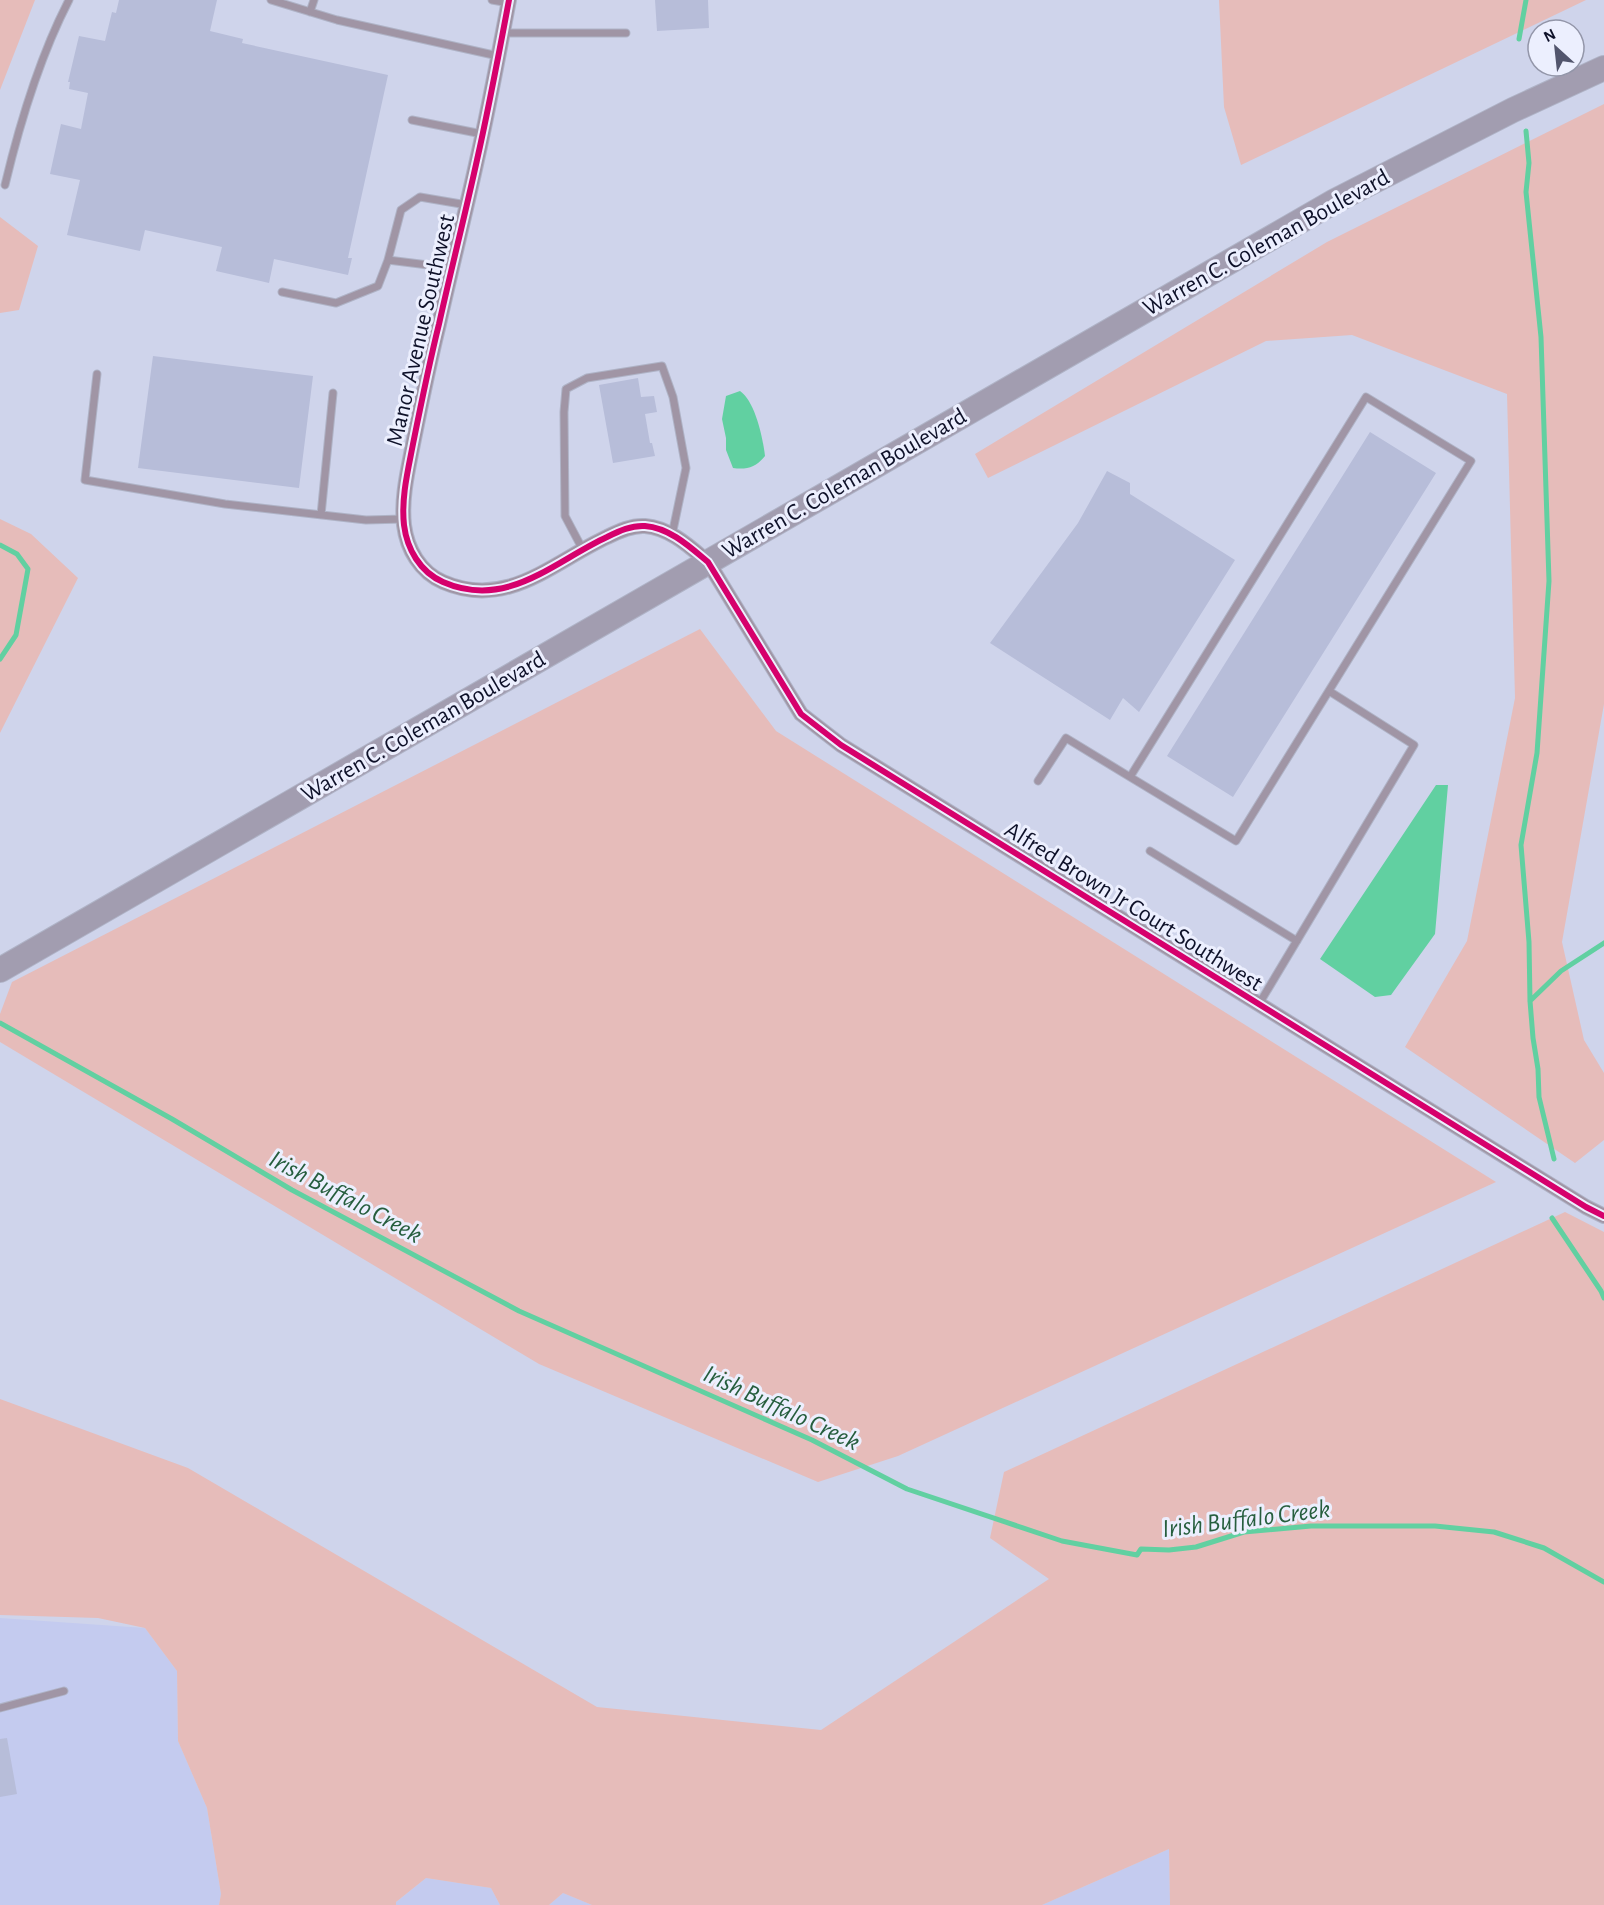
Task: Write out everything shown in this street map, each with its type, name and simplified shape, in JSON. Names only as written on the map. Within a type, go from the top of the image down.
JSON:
[{"type":"highway","name":"Warren C. Coleman Boulevard","points":[[7,966],[1335,201],[1513,110],[1604,68]]},
{"type":"street","name":"Manor Avenue Southwest","points":[[509,2],[467,205],[424,386],[406,480],[404,519],[407,542],[421,567],[457,588],[489,590],[522,583],[620,530],[634,526],[647,526],[672,535],[708,562]]},
{"type":"street","name":"Alfred Brown Jr Court Southwest","points":[[708,562],[801,714],[841,745],[1604,1216]]},
{"type":"lane","points":[[5,185],[20,124],[57,22],[69,0]]},
{"type":"lane","points":[[272,0],[337,20],[498,56]]},
{"type":"lane","points":[[310,12],[314,0]]},
{"type":"lane","points":[[492,0],[509,2]]},
{"type":"lane","points":[[503,33],[626,33]]},
{"type":"lane","points":[[412,120],[482,134]]},
{"type":"lane","points":[[282,292],[336,303],[378,286],[388,260],[401,210],[420,197],[467,205]]},
{"type":"lane","points":[[388,260],[452,268]]},
{"type":"lane","points":[[583,550],[565,516],[564,412],[566,389],[587,378],[662,366],[674,397],[686,468],[672,535]]},
{"type":"lane","points":[[97,374],[85,480],[225,504],[366,520],[404,519]]},
{"type":"lane","points":[[321,515],[333,393]]},
{"type":"lane","points":[[1038,781],[1066,738],[1130,777],[1236,841],[1471,461],[1366,397],[1130,777]]},
{"type":"lane","points":[[1259,1004],[1414,745],[1329,691]]},
{"type":"lane","points":[[1150,851],[1297,941]]},
{"type":"lane","points":[[0,1708],[64,1691]]},
{"type":"shaded area","points":[[0,0],[35,0],[0,90]]},
{"type":"shaded area","points":[[1219,0],[1586,0],[1548,18],[1526,18],[1526,29],[1241,165],[1224,107]]},
{"type":"shaded area","points":[[1604,104],[1604,704],[1562,942],[1584,1040],[1604,1073],[1604,1140],[1575,1163],[1405,1047],[1467,941],[1515,698],[1507,394],[1352,335],[1266,341],[988,478],[975,454],[1327,242]]},
{"type":"shaded area","points":[[0,217],[38,246],[19,310],[0,313]]},
{"type":"shaded area","points":[[740,391],[754,411],[765,456],[755,465],[743,469],[733,468],[726,450],[722,419],[726,396]]},
{"type":"shaded area","points":[[0,519],[31,534],[78,578],[0,733]]},
{"type":"shaded area","points":[[700,629],[776,731],[1496,1182],[898,1456],[818,1482],[539,1364],[0,1042],[0,1014],[12,982]]},
{"type":"shaded area","points":[[1436,785],[1448,785],[1435,934],[1391,995],[1375,997],[1320,959]]},
{"type":"shaded area","points":[[1565,1212],[1604,1232],[1604,1905],[1170,1905],[1169,1849],[1042,1905],[592,1905],[563,1893],[549,1905],[500,1905],[491,1888],[426,1878],[396,1902],[396,1905],[219,1905],[221,1894],[207,1808],[178,1741],[177,1671],[145,1628],[98,1618],[0,1615],[0,1399],[188,1468],[597,1707],[821,1730],[1049,1579],[990,1538],[1004,1472]]},
{"type":"shaded area","points":[[0,1618],[145,1628],[177,1671],[178,1741],[207,1808],[221,1894],[219,1905],[0,1905]]},
{"type":"shaded area","points":[[1169,1849],[1170,1905],[1042,1905]]},
{"type":"shaded area","points":[[426,1878],[491,1888],[500,1905],[396,1905],[396,1902]]},
{"type":"shaded area","points":[[563,1893],[592,1905],[549,1905]]},
{"type":"building","points":[[119,0],[217,0],[210,31],[243,39],[242,43],[388,75],[348,258],[352,258],[348,275],[274,259],[269,283],[216,271],[222,247],[145,230],[140,251],[67,235],[80,180],[50,174],[61,124],[81,129],[88,93],[69,89],[70,82],[68,82],[79,36],[105,41],[112,12],[116,13]]},
{"type":"building","points":[[655,0],[708,0],[709,28],[657,31]]},
{"type":"building","points":[[153,356],[313,376],[299,488],[138,468]]},
{"type":"building","points":[[638,378],[641,397],[654,396],[657,412],[645,414],[650,443],[652,443],[655,456],[613,463],[599,385]]},
{"type":"building","points":[[1370,432],[1436,473],[1233,797],[1167,756]]},
{"type":"building","points":[[1107,471],[1130,483],[1130,494],[1235,560],[1139,712],[1123,698],[1110,720],[990,643],[1078,523]]},
{"type":"building","points":[[7,1738],[17,1794],[0,1797],[0,1739]]},
{"type":"waterway","points":[[1519,39],[1526,0]]},
{"type":"waterway","points":[[1526,131],[1529,163],[1526,192],[1541,337],[1549,581],[1537,753],[1521,845],[1529,942],[1530,1001],[1539,1097],[1554,1159]]},
{"type":"waterway","points":[[0,545],[17,554],[28,569],[16,635],[0,659]]},
{"type":"waterway","points":[[1530,1001],[1561,971],[1604,943]]},
{"type":"waterway","name":"Irish Buffalo Creek","points":[[0,1023],[172,1119],[292,1190],[519,1311],[812,1440],[907,1489],[1062,1541],[1137,1555],[1141,1549],[1169,1550],[1196,1547],[1244,1532],[1311,1526],[1435,1526],[1494,1532],[1544,1548],[1604,1582]]},
{"type":"waterway","points":[[1552,1218],[1604,1298]]},
{"type":"cycle path","points":[[509,0],[481,140],[428,369],[406,484],[403,505],[404,525],[408,543],[421,566],[443,582],[466,589],[488,590],[509,587],[529,579],[587,547],[635,526],[645,526],[671,534],[708,562],[801,714],[841,745],[1604,1216]]}]
